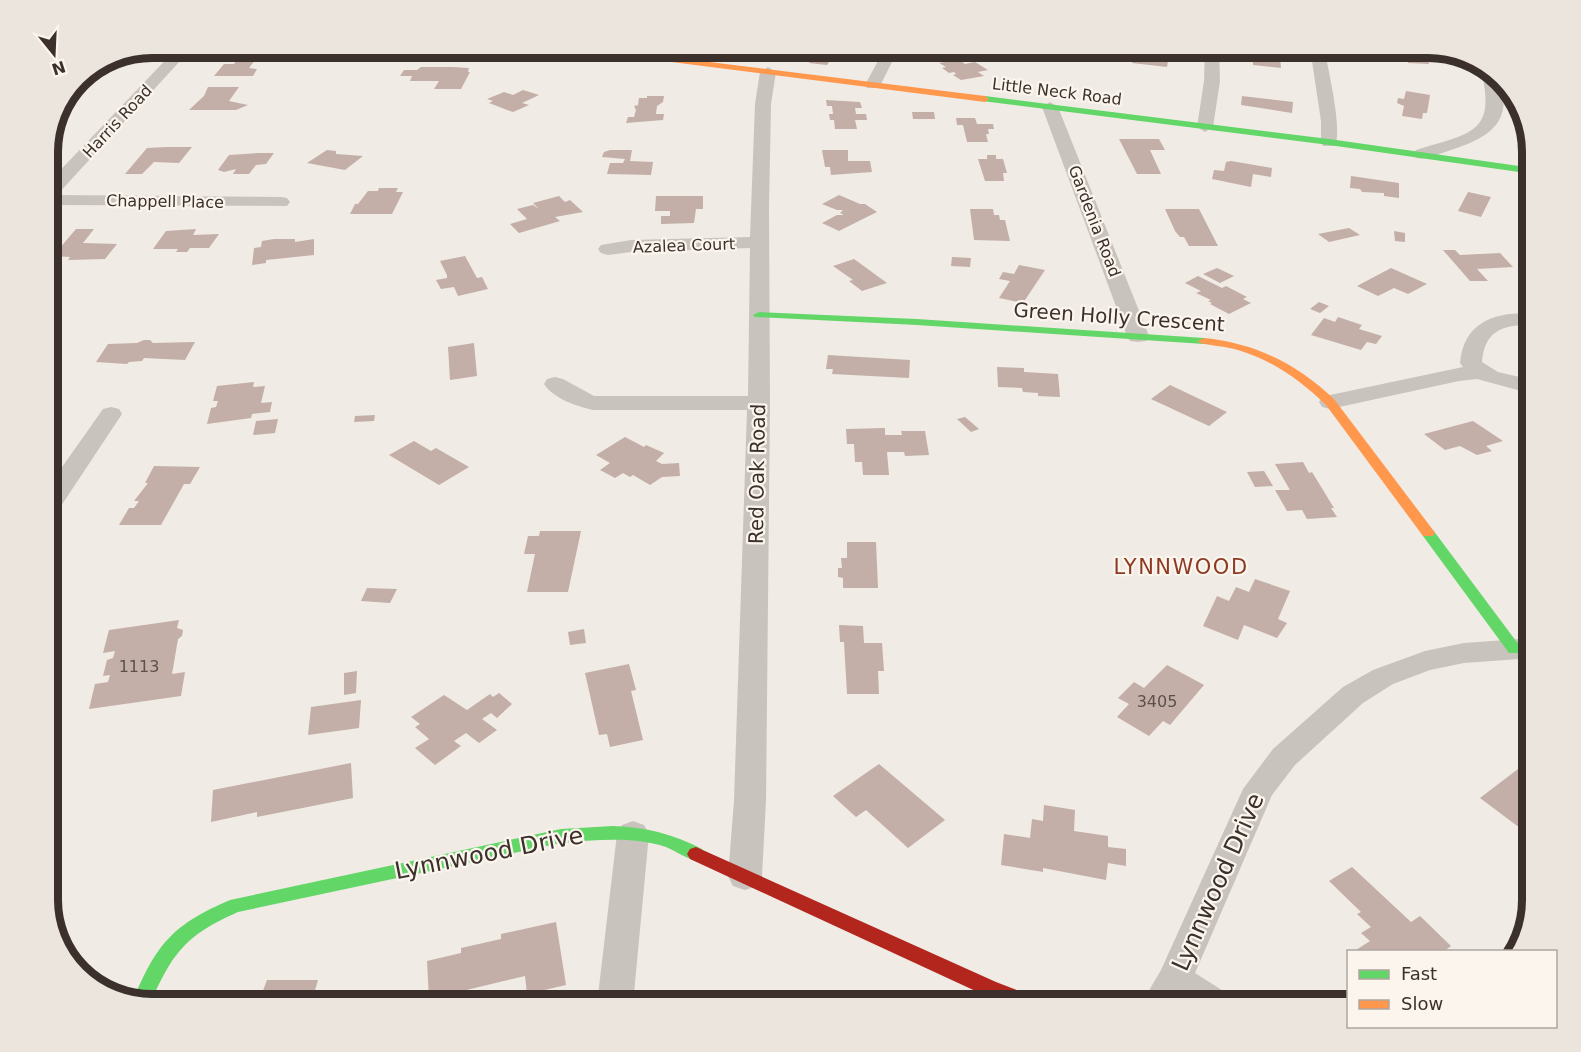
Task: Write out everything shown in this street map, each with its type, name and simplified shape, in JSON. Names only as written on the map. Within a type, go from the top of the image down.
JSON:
[{"type":"street","name":"Harris Road","points":[[59,182],[177,58]]},
{"type":"street","name":"Little Neck Road","points":[[657,58],[1329,142],[1522,169]]},
{"type":"street","points":[[873,85],[887,58]]},
{"type":"street","points":[[1205,127],[1212,81],[1212,58]]},
{"type":"street","points":[[1319,58],[1329,121],[1329,142]]},
{"type":"street","name":"Red Oak Road","points":[[745,876],[750,801],[763,104],[768,72]]},
{"type":"street","points":[[1422,154],[1475,135],[1493,120],[1498,102],[1495,86]]},
{"type":"street","name":"Gardenia Road","points":[[1050,107],[1138,336]]},
{"type":"street","name":"Chappell Place","points":[[59,200],[281,202]]},
{"type":"street","name":"Azalea Court","points":[[608,249],[631,246],[760,242]]},
{"type":"street","name":"Green Holly Crescent","points":[[759,315],[1209,341],[1251,350],[1274,358],[1304,376],[1330,402],[1522,648]]},
{"type":"street","points":[[1480,372],[1471,363],[1471,354],[1474,342],[1482,331],[1492,323],[1502,320],[1522,319]]},
{"type":"street","points":[[1330,402],[1459,374],[1480,372],[1522,384]]},
{"type":"street","points":[[555,384],[569,395],[593,403],[759,404]]},
{"type":"street","points":[[59,490],[111,414]]},
{"type":"street","name":"Lynnwood Drive","points":[[1167,991],[1259,789],[1284,757],[1353,695],[1383,677],[1425,661],[1464,653],[1522,649]]},
{"type":"street","name":"Lynnwood Drive","points":[[145,993],[159,963],[177,941],[199,922],[236,905],[561,836],[599,832],[633,834],[665,840],[1004,994]]},
{"type":"street","points":[[616,994],[633,834]]},
{"type":"building","points":[[257,58],[249,68],[257,69],[253,76],[214,76],[224,64],[234,64],[237,60],[232,59]]},
{"type":"building","points":[[812,58],[832,58],[827,65],[809,63]]},
{"type":"building","points":[[1120,58],[1173,58],[1173,62],[1168,61],[1167,67],[1132,63],[1132,59]]},
{"type":"building","points":[[1253,58],[1280,58],[1281,68],[1253,65]]},
{"type":"building","points":[[1407,58],[1428,58],[1429,64],[1408,63]]},
{"type":"building","points":[[958,59],[965,64],[975,62],[988,70],[978,72],[984,76],[961,80],[953,75],[956,74],[954,72],[949,73],[942,68],[946,67],[939,63]]},
{"type":"building","points":[[421,67],[469,68],[468,72],[470,72],[461,89],[434,89],[439,81],[410,81],[412,76],[400,76],[404,70],[417,70]]},
{"type":"building","points":[[208,87],[239,87],[229,101],[248,105],[236,110],[189,110],[204,96]]},
{"type":"building","points":[[523,90],[539,95],[522,103],[529,105],[513,112],[489,103],[493,101],[487,99],[504,92],[513,95]]},
{"type":"building","points":[[1406,91],[1430,95],[1427,113],[1423,113],[1422,119],[1402,116],[1404,106],[1397,103],[1398,98],[1404,99]]},
{"type":"building","points":[[647,96],[664,96],[663,102],[657,106],[656,114],[664,114],[663,120],[626,123],[628,117],[634,117],[636,110],[634,106],[638,105],[639,98],[647,98]]},
{"type":"building","points":[[1242,96],[1293,102],[1292,113],[1241,105]]},
{"type":"building","points":[[826,100],[860,102],[862,108],[855,108],[856,114],[866,114],[867,120],[855,120],[857,129],[835,129],[834,120],[830,120],[829,114],[833,114],[832,106],[827,106]]},
{"type":"building","points":[[912,112],[934,112],[935,119],[913,119]]},
{"type":"building","points":[[956,118],[975,118],[977,124],[993,124],[994,129],[988,129],[989,134],[986,134],[988,142],[967,142],[963,125],[957,125]]},
{"type":"building","points":[[1119,139],[1159,139],[1165,150],[1150,150],[1161,174],[1137,174]]},
{"type":"building","points":[[192,147],[179,163],[154,162],[142,174],[125,174],[147,148]]},
{"type":"building","points":[[327,150],[336,151],[336,154],[363,156],[345,170],[307,163]]},
{"type":"building","points":[[632,150],[630,161],[653,162],[651,175],[607,174],[610,163],[623,163],[625,159],[602,157],[604,152]]},
{"type":"building","points":[[822,150],[848,150],[848,161],[870,161],[872,172],[831,175],[830,167],[825,167]]},
{"type":"building","points":[[274,153],[266,164],[256,165],[249,174],[233,174],[236,169],[224,172],[218,170],[229,155]]},
{"type":"building","points":[[987,155],[996,155],[996,159],[1003,159],[1007,173],[1003,173],[1004,181],[985,181],[978,159],[987,159]]},
{"type":"building","points":[[1226,162],[1272,168],[1271,177],[1253,174],[1251,187],[1212,179],[1214,170],[1224,171]]},
{"type":"building","points":[[1351,176],[1399,183],[1399,198],[1384,196],[1384,193],[1362,192],[1360,189],[1350,188]]},
{"type":"building","points":[[379,188],[398,188],[396,192],[403,192],[392,214],[350,214],[355,204],[358,204],[368,191],[378,191]]},
{"type":"building","points":[[1468,192],[1491,197],[1481,217],[1458,211]]},
{"type":"building","points":[[839,195],[865,204],[877,212],[839,231],[822,223],[837,215],[844,215],[840,213],[843,210],[822,204]]},
{"type":"building","points":[[559,196],[565,202],[570,200],[583,212],[555,217],[560,221],[519,233],[510,224],[527,219],[517,209],[533,205],[539,209],[533,203]]},
{"type":"building","points":[[656,196],[703,196],[703,209],[696,209],[694,223],[661,224],[661,216],[670,216],[670,211],[655,211]]},
{"type":"building","points":[[970,209],[993,209],[994,215],[999,215],[1000,220],[1005,220],[1010,241],[974,240]]},
{"type":"building","points":[[1165,209],[1199,209],[1218,246],[1189,246],[1184,237],[1180,237],[1175,231]]},
{"type":"building","points":[[1349,228],[1360,235],[1329,242],[1318,234]]},
{"type":"building","points":[[76,229],[94,229],[83,243],[117,244],[105,259],[68,260],[70,257],[59,256],[59,249]]},
{"type":"building","points":[[196,229],[193,235],[219,234],[209,248],[190,248],[187,252],[176,252],[178,249],[153,249],[166,231]]},
{"type":"building","points":[[1394,231],[1405,233],[1405,242],[1395,241]]},
{"type":"building","points":[[295,239],[295,242],[314,239],[314,255],[266,260],[266,263],[252,265],[254,248],[261,247],[262,241]]},
{"type":"building","points":[[1443,250],[1455,250],[1460,255],[1500,253],[1513,267],[1477,269],[1488,281],[1470,281]]},
{"type":"building","points":[[465,256],[477,278],[482,277],[488,289],[458,296],[454,287],[441,289],[436,280],[447,278],[447,275],[440,261]]},
{"type":"building","points":[[952,257],[971,258],[970,267],[951,266]]},
{"type":"building","points":[[854,259],[887,283],[862,291],[849,281],[853,280],[833,266]]},
{"type":"building","points":[[1019,265],[1045,270],[1023,303],[999,298],[1010,281],[999,279],[1003,272],[1014,274]]},
{"type":"building","points":[[1217,268],[1234,276],[1220,283],[1203,274]]},
{"type":"building","points":[[1391,268],[1427,284],[1408,294],[1394,288],[1378,296],[1357,286]]},
{"type":"building","points":[[1198,276],[1222,288],[1226,286],[1247,297],[1243,299],[1251,303],[1229,314],[1210,304],[1212,303],[1208,301],[1211,300],[1196,293],[1201,291],[1185,283]]},
{"type":"building","points":[[1319,302],[1329,306],[1320,313],[1310,309]]},
{"type":"building","points":[[1338,317],[1362,325],[1359,329],[1382,336],[1376,344],[1367,342],[1361,350],[1311,335],[1324,318],[1335,322]]},
{"type":"building","points":[[150,340],[153,343],[195,342],[185,360],[144,358],[142,361],[127,364],[96,362],[108,344],[137,343]]},
{"type":"building","points":[[474,343],[477,376],[450,380],[448,347]]},
{"type":"building","points":[[828,355],[910,360],[909,378],[832,374],[833,369],[826,369]]},
{"type":"building","points":[[997,367],[1024,368],[1024,372],[1058,374],[1060,397],[1038,396],[1038,393],[1023,392],[1022,388],[998,387]]},
{"type":"building","points":[[254,382],[253,387],[265,386],[261,403],[272,402],[270,412],[252,414],[251,418],[207,424],[211,408],[216,407],[218,401],[213,401],[217,386]]},
{"type":"building","points":[[1170,385],[1227,412],[1209,426],[1151,399]]},
{"type":"building","points":[[375,415],[374,421],[354,422],[355,416]]},
{"type":"building","points":[[965,417],[979,429],[971,432],[957,419]]},
{"type":"building","points":[[278,419],[275,433],[253,435],[256,421]]},
{"type":"building","points":[[1473,421],[1503,441],[1486,446],[1492,451],[1477,455],[1460,446],[1445,450],[1424,434]]},
{"type":"building","points":[[885,428],[885,435],[902,435],[901,431],[925,431],[929,455],[905,456],[904,452],[887,452],[889,475],[863,475],[862,462],[855,462],[854,444],[847,444],[846,429]]},
{"type":"building","points":[[625,437],[644,447],[646,445],[664,453],[656,461],[662,464],[679,463],[680,476],[662,477],[650,485],[633,475],[630,477],[623,473],[615,478],[600,470],[610,463],[596,455]]},
{"type":"building","points":[[414,441],[431,451],[436,448],[469,467],[439,485],[389,455]]},
{"type":"building","points":[[1303,462],[1309,473],[1312,472],[1337,517],[1307,519],[1302,510],[1287,511],[1275,490],[1290,490],[1275,464]]},
{"type":"building","points":[[154,466],[200,467],[190,484],[184,484],[161,525],[119,525],[129,508],[134,508],[139,501],[134,501],[148,483],[145,483]]},
{"type":"building","points":[[1264,471],[1273,486],[1255,487],[1247,472]]},
{"type":"building","points":[[540,531],[581,531],[568,592],[527,592],[535,554],[524,554],[528,536],[539,536]]},
{"type":"building","points":[[847,542],[876,542],[878,588],[843,588],[843,578],[838,577],[838,568],[842,568],[841,558],[847,558]]},
{"type":"building","points":[[1255,579],[1290,591],[1278,619],[1287,623],[1277,638],[1244,625],[1238,640],[1203,626],[1217,596],[1229,601],[1236,587],[1249,592]]},
{"type":"building","points":[[367,588],[397,589],[390,603],[361,601]]},
{"type":"building","points":[[179,620],[177,628],[183,630],[182,636],[178,639],[172,674],[185,672],[181,696],[89,709],[95,684],[108,682],[110,675],[103,676],[107,660],[113,658],[115,651],[103,653],[109,630]]},
{"type":"building","points":[[839,625],[863,626],[864,643],[882,643],[884,671],[878,671],[879,694],[847,694],[844,642],[840,642]]},
{"type":"building","points":[[584,629],[586,643],[570,645],[568,632]]},
{"type":"building","points":[[629,664],[636,690],[631,691],[643,740],[610,747],[607,734],[599,735],[585,673]]},
{"type":"building","points":[[1167,665],[1204,685],[1170,725],[1163,721],[1149,736],[1117,717],[1129,704],[1118,698],[1134,682],[1144,688]]},
{"type":"building","points":[[357,671],[356,693],[344,695],[344,673]]},
{"type":"building","points":[[499,693],[512,704],[497,718],[491,713],[482,719],[497,730],[479,743],[466,733],[454,741],[461,746],[435,765],[415,748],[429,739],[415,727],[420,724],[411,717],[444,695],[467,710],[490,694],[493,697]]},
{"type":"building","points":[[361,700],[359,728],[308,735],[311,707]]},
{"type":"building","points":[[351,763],[353,798],[257,817],[257,812],[211,822],[213,790]]},
{"type":"building","points":[[879,764],[945,820],[908,848],[866,810],[856,817],[833,796]]},
{"type":"building","points":[[1522,766],[1522,830],[1480,798]]},
{"type":"building","points":[[1044,805],[1075,810],[1074,831],[1108,836],[1108,847],[1126,849],[1126,866],[1108,863],[1106,880],[1043,868],[1043,872],[1001,865],[1004,834],[1030,838],[1032,819],[1043,821]]},
{"type":"building","points":[[1352,867],[1411,922],[1420,916],[1451,946],[1446,950],[1356,950],[1370,941],[1361,933],[1371,927],[1357,914],[1361,912],[1329,881]]},
{"type":"building","points":[[556,922],[566,985],[527,994],[525,976],[450,994],[429,994],[427,961],[461,953],[461,948],[501,939],[501,934]]},
{"type":"building","points":[[267,980],[318,980],[314,994],[262,994]]},
{"type":"traffic: fast","points":[[985,99],[1329,142],[1522,169]]},
{"type":"traffic: fast","points":[[759,315],[917,322],[1204,341]]},
{"type":"traffic: fast","points":[[1428,533],[1514,649]]},
{"type":"traffic: fast","points":[[145,993],[157,967],[181,937],[202,922],[236,905],[561,836],[600,833],[640,835],[669,841],[696,854]]},
{"type":"traffic: slow","points":[[657,58],[985,99]]},
{"type":"traffic: slow","points":[[1204,341],[1256,352],[1288,368],[1317,389],[1330,402],[1428,533]]},
{"type":"traffic: jam","points":[[696,854],[1004,994]]},
{"type":"district","name":"LYNNWOOD","points":[[1181,567]]}]
